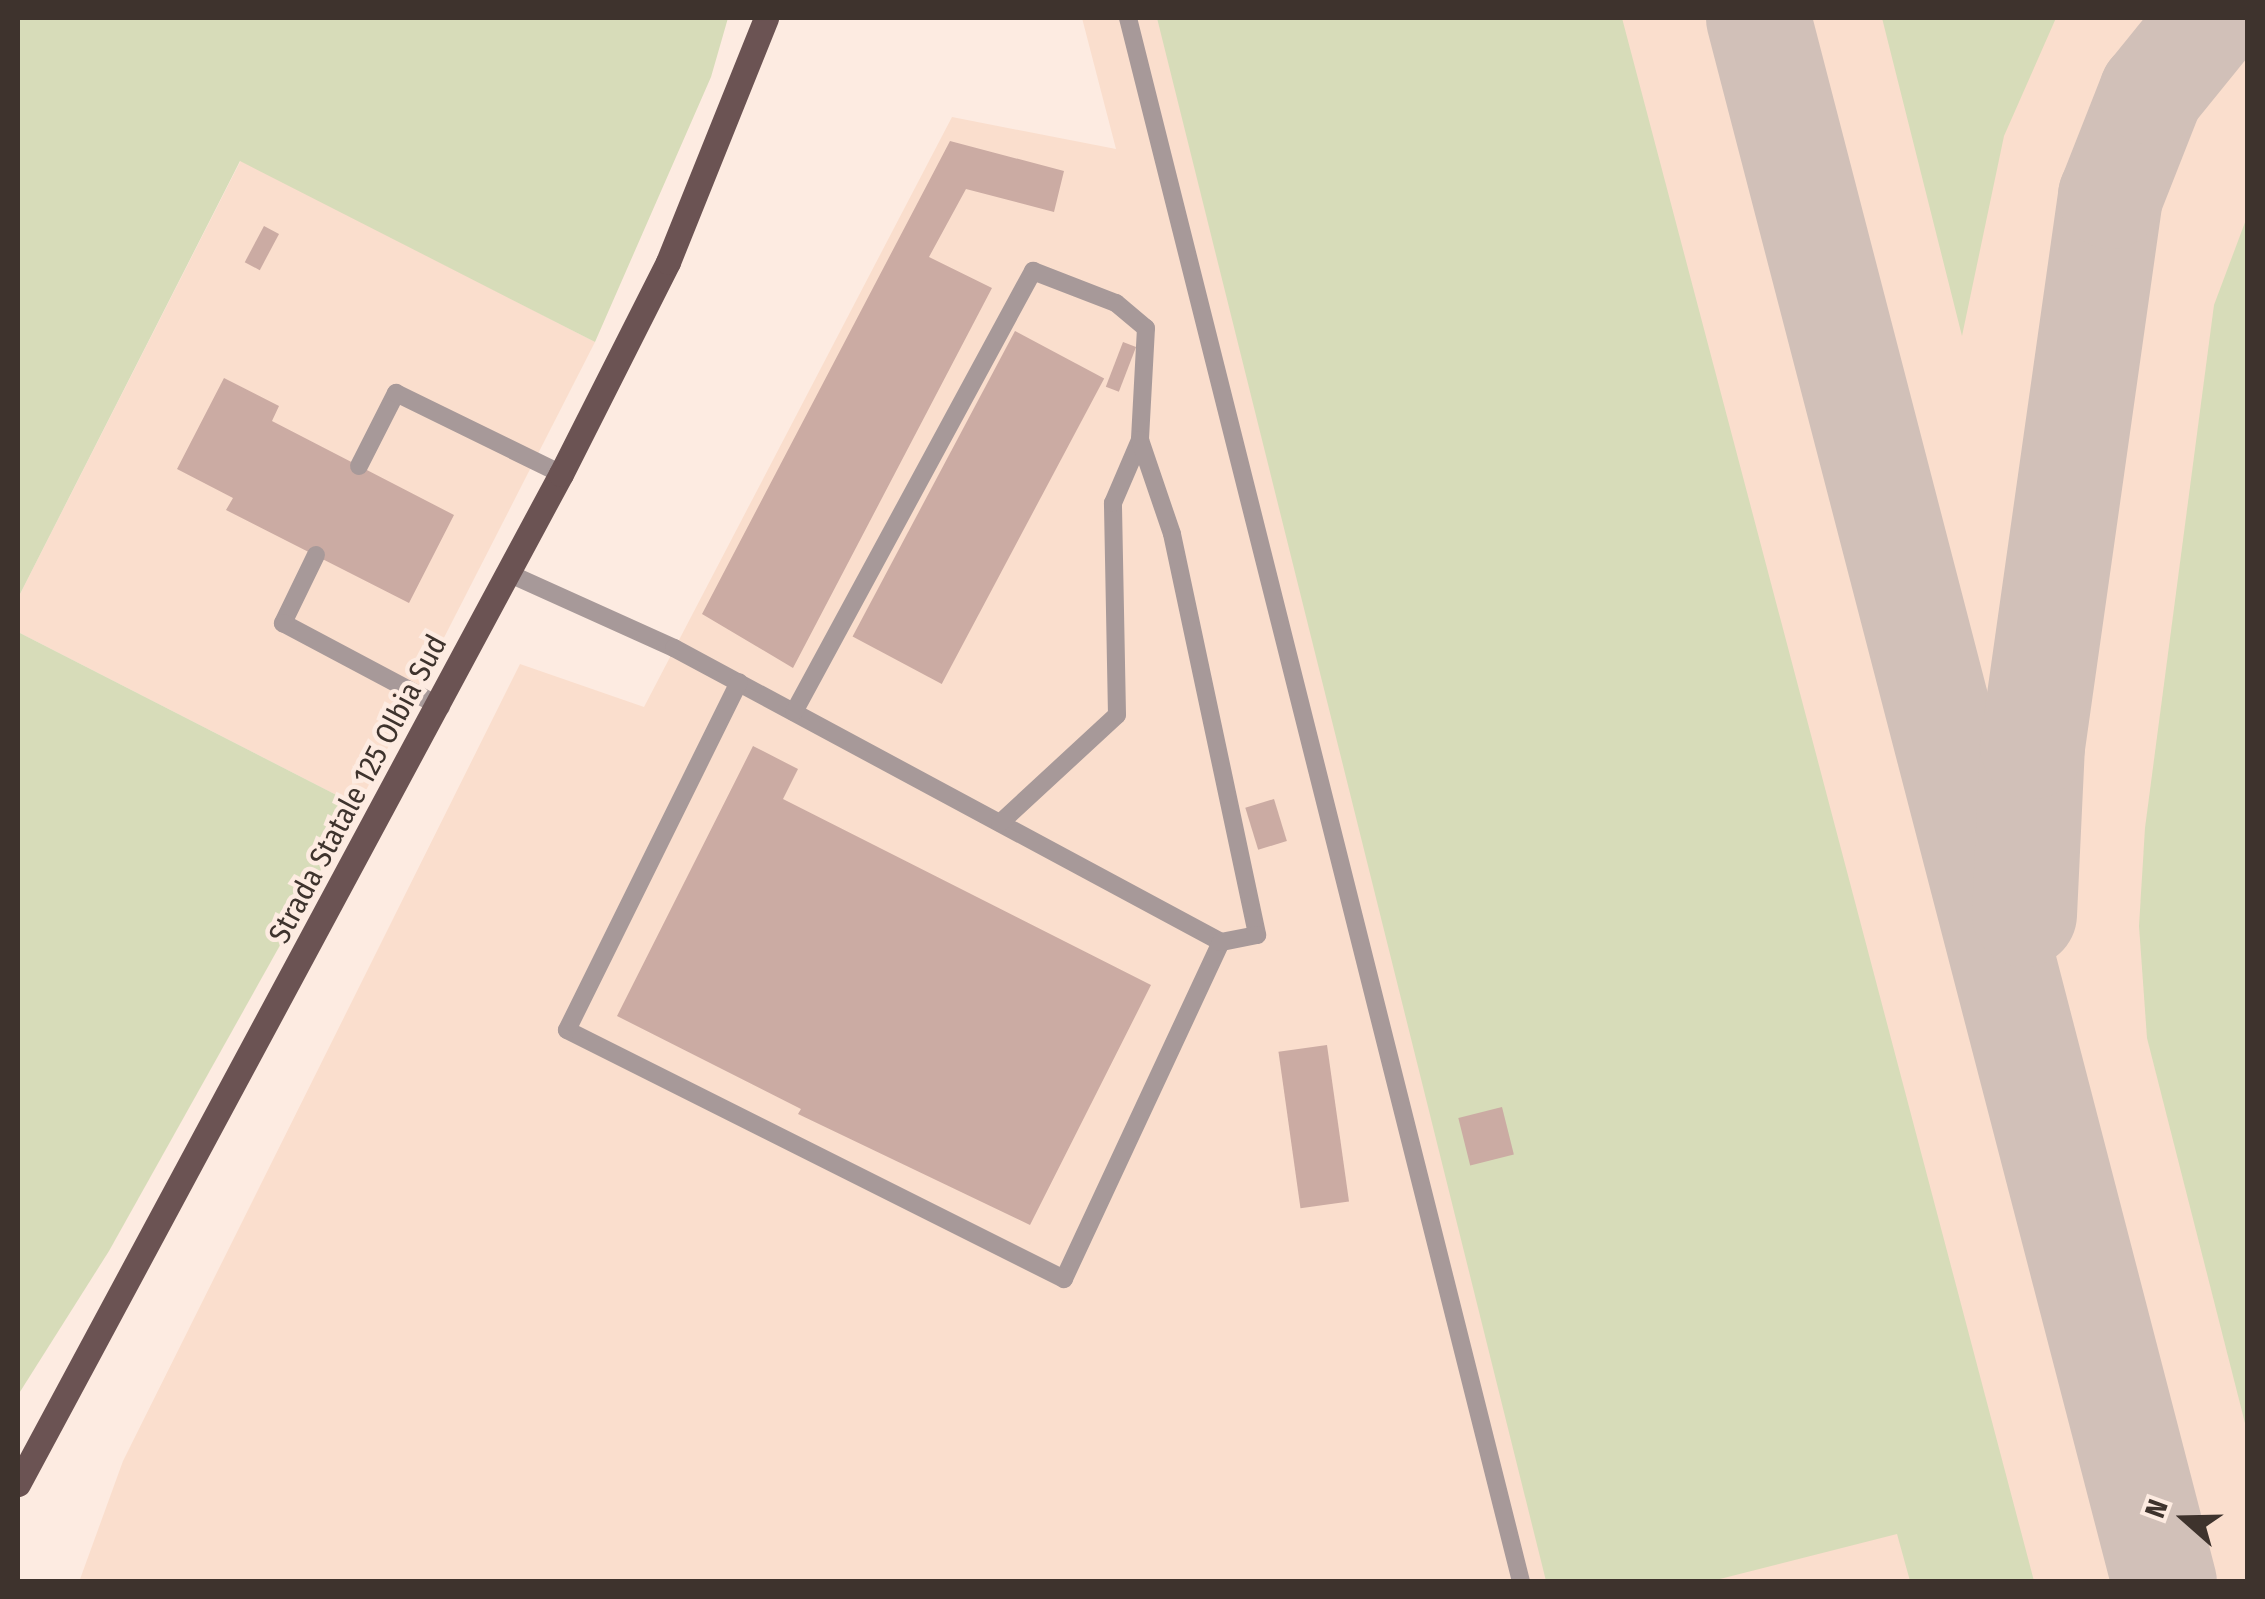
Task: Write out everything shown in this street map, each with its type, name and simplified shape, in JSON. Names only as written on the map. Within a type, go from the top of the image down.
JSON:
[{"type":"main road","name":"Strada Statale 125 Olbia Sud","points":[[18,1484],[510,574],[668,262],[733,112],[766,18]]},
{"type":"lane","points":[[1128,18],[1521,1582]]},
{"type":"lane","points":[[794,712],[1034,271],[1116,303],[1146,328],[1140,440],[1113,503],[1117,715],[1000,823]]},
{"type":"lane","points":[[360,466],[396,393],[561,474]]},
{"type":"lane","points":[[510,574],[739,682],[1221,942],[1257,935],[1172,534],[1140,440]]},
{"type":"lane","points":[[316,556],[283,623],[440,706]]},
{"type":"lane","points":[[739,682],[567,1030],[1064,1278],[1221,942]]},
{"type":"shaded area","points":[[1082,18],[2247,18],[2247,1581],[79,1582],[123,1461],[520,664],[644,707],[952,117],[1116,149]]},
{"type":"shaded area","points":[[241,160],[595,342],[358,806],[18,632],[18,598]]},
{"type":"green space","points":[[18,18],[728,18],[711,77],[595,342],[240,161],[18,598]]},
{"type":"green space","points":[[1157,18],[1622,18],[2034,1581],[1910,1581],[1897,1534],[1712,1581],[1546,1581]]},
{"type":"green space","points":[[1882,18],[2056,18],[2004,136],[1962,336]]},
{"type":"green space","points":[[2247,217],[2247,1431],[2147,1038],[2139,926],[2145,828],[2214,305]]},
{"type":"green space","points":[[18,632],[358,806],[109,1251],[18,1395]]},
{"type":"building","points":[[950,141],[1064,171],[1054,212],[966,189],[929,257],[992,288],[793,668],[702,614]]},
{"type":"building","points":[[264,226],[279,234],[260,270],[245,262]]},
{"type":"building","points":[[1015,331],[1104,378],[942,684],[853,636]]},
{"type":"building","points":[[1123,342],[1136,347],[1119,392],[1106,387]]},
{"type":"building","points":[[224,378],[279,406],[272,421],[454,515],[409,603],[226,510],[233,498],[177,469]]},
{"type":"building","points":[[753,746],[798,769],[783,799],[1151,985],[1030,1225],[798,1114],[801,1109],[617,1016]]},
{"type":"building","points":[[1274,799],[1287,841],[1258,850],[1245,808]]},
{"type":"building","points":[[1327,1045],[1349,1201],[1300,1208],[1278,1052]]},
{"type":"building","points":[[1502,1107],[1514,1155],[1470,1165],[1458,1118]]},
{"type":"taxiway","points":[[1758,18],[2164,1582]]},
{"type":"taxiway","points":[[2024,914],[2032,746],[2110,196],[2151,92],[2211,18]]}]
